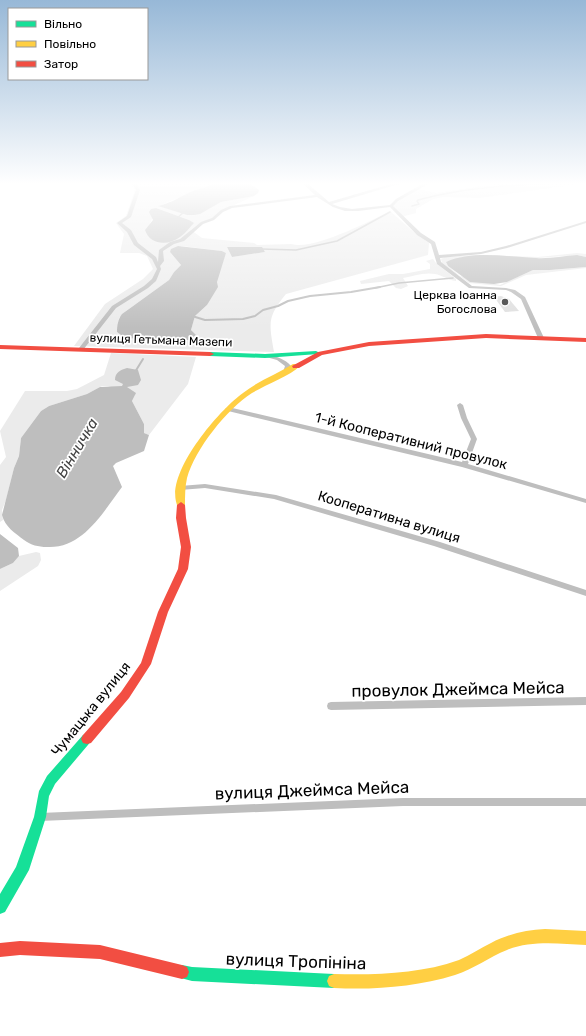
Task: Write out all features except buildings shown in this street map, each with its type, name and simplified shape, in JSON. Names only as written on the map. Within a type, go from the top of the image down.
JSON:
[{"type":"street","points":[[81,349],[114,307],[146,287],[154,280],[158,272],[158,266],[154,258],[136,244],[129,231]]},
{"type":"street","points":[[158,266],[162,259],[161,251],[164,248],[182,240],[192,231]]},
{"type":"street","points":[[416,231],[433,243],[439,263],[471,287],[506,289],[519,294],[526,301],[541,338]]},
{"type":"street","points":[[437,257],[481,253],[507,247],[556,231]]},
{"type":"street","name":"Чумацька вулиця","points":[[0,907],[22,870],[40,817],[43,795],[51,780],[125,695],[146,664],[163,612],[183,569],[186,547],[181,518],[180,488],[186,468],[198,448],[228,410],[247,393],[320,353],[369,344],[486,336],[541,338],[585,342]]},
{"type":"street","name":"вулиця Гетьмана Мазепи","points":[[0,347],[265,356],[320,353]]},
{"type":"street","points":[[265,356],[277,358],[284,362],[288,366],[286,372]]},
{"type":"street","points":[[460,405],[464,418],[474,439],[464,465]]},
{"type":"street","name":"1-й Кооперативний провулок","points":[[228,410],[464,465],[586,501]]},
{"type":"street","name":"Кооперативна вулиця","points":[[180,488],[205,486],[274,497],[437,544],[586,593]]},
{"type":"street","name":"провулок Джеймса Мейса","points":[[331,706],[586,701]]},
{"type":"street","name":"вулиця Джеймса Мейса","points":[[40,817],[403,802],[586,802]]},
{"type":"street","name":"вулиця Тропініна","points":[[0,950],[20,948],[100,952],[192,974],[348,982],[418,976],[456,968],[506,943],[538,936],[586,938]]},
{"type":"shaded area","points":[[122,231],[193,231],[202,238],[254,243],[257,245],[301,245],[313,243],[347,231],[413,231],[429,243],[428,255],[286,294],[275,309],[271,321],[271,334],[274,352],[74,346],[105,304],[143,279],[153,269],[147,256],[139,253],[120,253],[124,234]],"holes":[[[182,246],[222,251],[226,253],[207,305],[195,316],[191,330],[195,335],[189,340],[125,338],[117,332],[119,318],[126,311],[169,280],[181,265],[170,252],[174,248]],[[227,247],[257,247],[265,252],[232,257]]]},
{"type":"shaded area","points":[[577,253],[586,254],[586,257],[577,255],[538,258],[479,256],[464,257],[446,262],[448,266],[460,276],[500,285],[533,270],[586,267],[526,275],[501,286],[469,283],[442,263],[441,259],[445,257],[480,255],[538,257]]},
{"type":"shaded area","points":[[433,259],[456,279],[456,281],[438,275],[423,274],[403,278],[408,286],[401,289],[396,288],[389,281],[361,284],[360,281],[389,274],[403,274],[430,269],[430,264],[426,261]]},
{"type":"shaded area","points":[[111,353],[196,357],[188,384],[149,435],[144,433],[144,424],[132,401],[135,395],[108,386],[102,386],[87,394],[49,406],[41,411],[21,438],[19,456],[2,510],[3,520],[0,522],[0,465],[6,457],[0,431],[25,391],[67,391],[77,389],[104,375]]},
{"type":"shaded area","points":[[36,552],[40,553],[41,560],[38,566],[0,591],[0,569],[13,563],[19,556]]},
{"type":"water","points":[[146,231],[186,231],[175,240],[165,243],[155,241],[147,235]]},
{"type":"water","points":[[178,246],[222,251],[226,253],[217,282],[218,287],[207,305],[195,316],[191,330],[196,335],[189,340],[125,338],[117,332],[118,323],[122,314],[169,280],[181,265],[170,252],[171,249]]},
{"type":"water","points":[[227,247],[262,247],[265,252],[232,257]]},
{"type":"water","points":[[479,255],[551,258],[577,255],[586,257],[586,267],[533,270],[507,282],[494,284],[470,282],[448,266],[446,262],[456,258]]},
{"type":"water","points":[[127,368],[138,370],[141,380],[138,385],[127,387],[136,393],[132,401],[144,424],[144,433],[149,435],[144,451],[116,463],[113,466],[122,487],[91,527],[82,535],[71,542],[60,546],[41,547],[27,542],[5,523],[2,515],[14,468],[19,456],[21,438],[41,411],[49,406],[87,394],[100,387],[122,386],[123,384],[115,380],[115,377],[119,372]]},
{"type":"water","points":[[0,534],[18,548],[19,556],[13,563],[0,569]]},
{"type":"waterway","points":[[261,249],[296,250],[337,241],[355,231]]},
{"type":"waterway","points":[[379,287],[399,283],[453,278]]},
{"type":"waterway","points":[[192,316],[205,320],[243,319],[255,316],[263,310],[278,306],[288,301],[310,296],[351,292],[379,287]]},
{"type":"waterway","points":[[154,344],[156,338]]},
{"type":"waterway","name":"Вінничка","points":[[135,372],[143,359]]},
{"type":"traffic: fast","points":[[210,354],[265,356],[316,353]]},
{"type":"traffic: fast","points":[[0,907],[22,870],[40,817],[43,795],[51,780],[87,739]]},
{"type":"traffic: fast","points":[[182,972],[192,974],[334,981]]},
{"type":"traffic: slow","points":[[181,505],[181,487],[190,460],[221,417],[247,393],[296,366]]},
{"type":"traffic: slow","points":[[334,981],[395,979],[442,972],[468,963],[504,944],[524,938],[545,936],[586,938]]},
{"type":"traffic: jam","points":[[296,366],[320,353],[369,344],[486,336],[586,340]]},
{"type":"traffic: jam","points":[[0,347],[210,354]]},
{"type":"traffic: jam","points":[[87,739],[125,695],[146,664],[163,612],[183,569],[186,547],[181,518],[181,505]]},
{"type":"traffic: jam","points":[[0,950],[20,948],[100,952],[182,972]]},
{"type":"place","name":"Церква Іоанна Богослова","points":[[505,302]]}]
